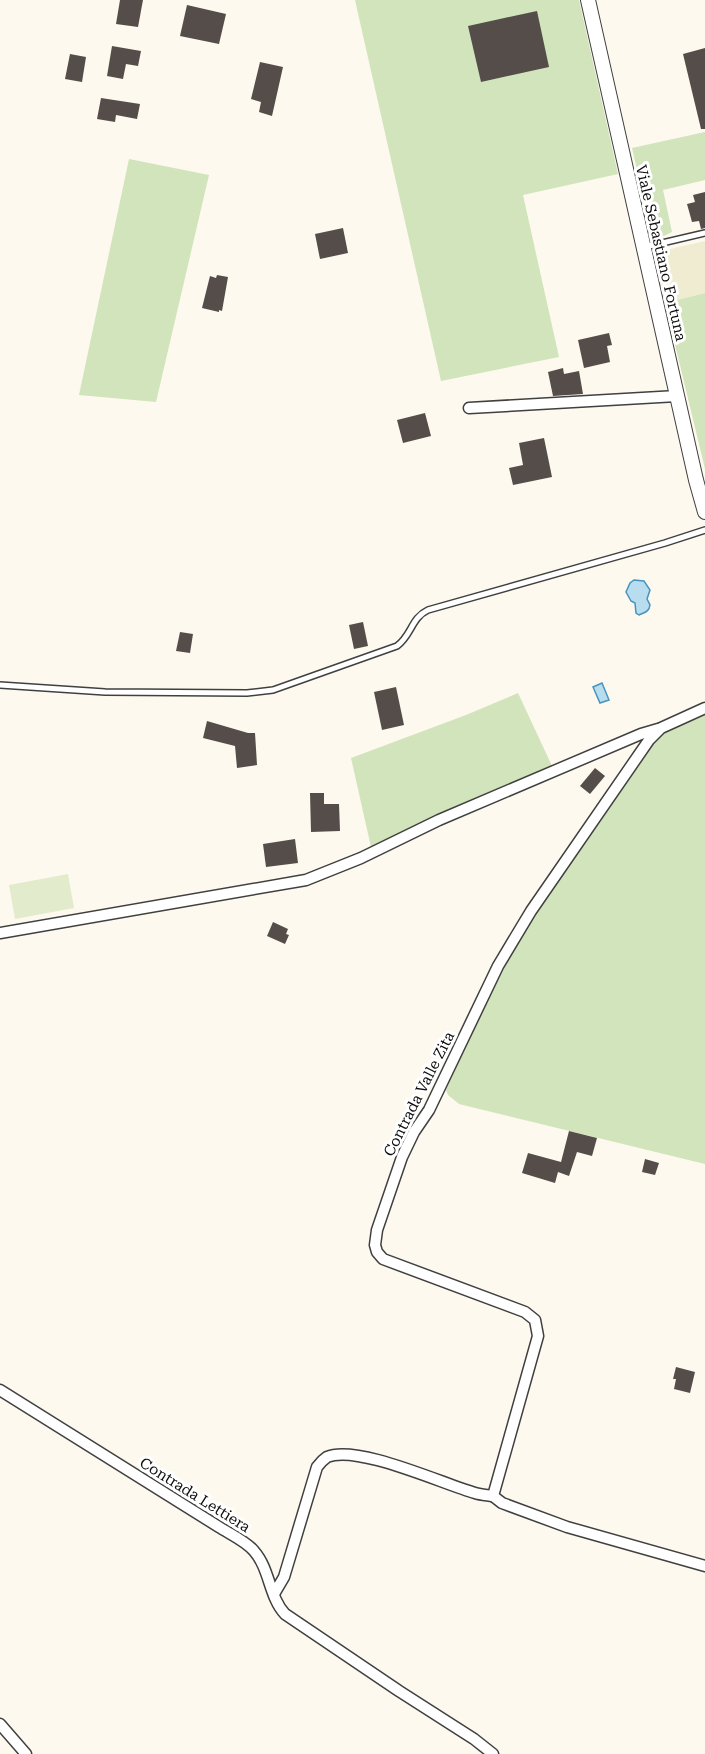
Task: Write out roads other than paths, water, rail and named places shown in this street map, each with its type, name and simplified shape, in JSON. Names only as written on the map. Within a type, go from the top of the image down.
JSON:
[{"type":"street","name":"Viale Sebastiano Fortuna","points":[[588,0],[705,512]]},
{"type":"street","points":[[469,408],[677,396]]},
{"type":"street","name":"Contrada Valle Zita","points":[[0,933],[306,880],[361,858],[440,820],[705,708]]},
{"type":"street","name":"Contrada Valle Zita","points":[[493,1496],[538,1336],[535,1320],[525,1312],[383,1258],[377,1252],[375,1245],[377,1230],[402,1157],[414,1132],[429,1110],[498,966],[531,911],[649,740],[661,728]]},
{"type":"street","name":"Contrada Lettiera","points":[[0,1390],[253,1550],[263,1564],[278,1606],[285,1614],[474,1739],[493,1754]]},
{"type":"street","points":[[274,1594],[284,1577],[317,1467],[326,1457],[338,1455],[393,1464],[476,1493],[493,1496],[502,1503],[567,1527],[705,1566]]},
{"type":"street","points":[[0,1724],[26,1754]]},
{"type":"lane","points":[[643,247],[705,232]]},
{"type":"lane","points":[[0,685],[105,692],[247,693],[273,690],[397,645],[408,637],[415,619],[428,610],[705,530]]},
{"type":"water","points":[[634,580],[644,581],[650,590],[647,599],[650,605],[646,612],[639,615],[636,613],[635,603],[631,601],[626,592]]},
{"type":"water","points":[[602,683],[609,700],[600,703],[593,687]]}]
